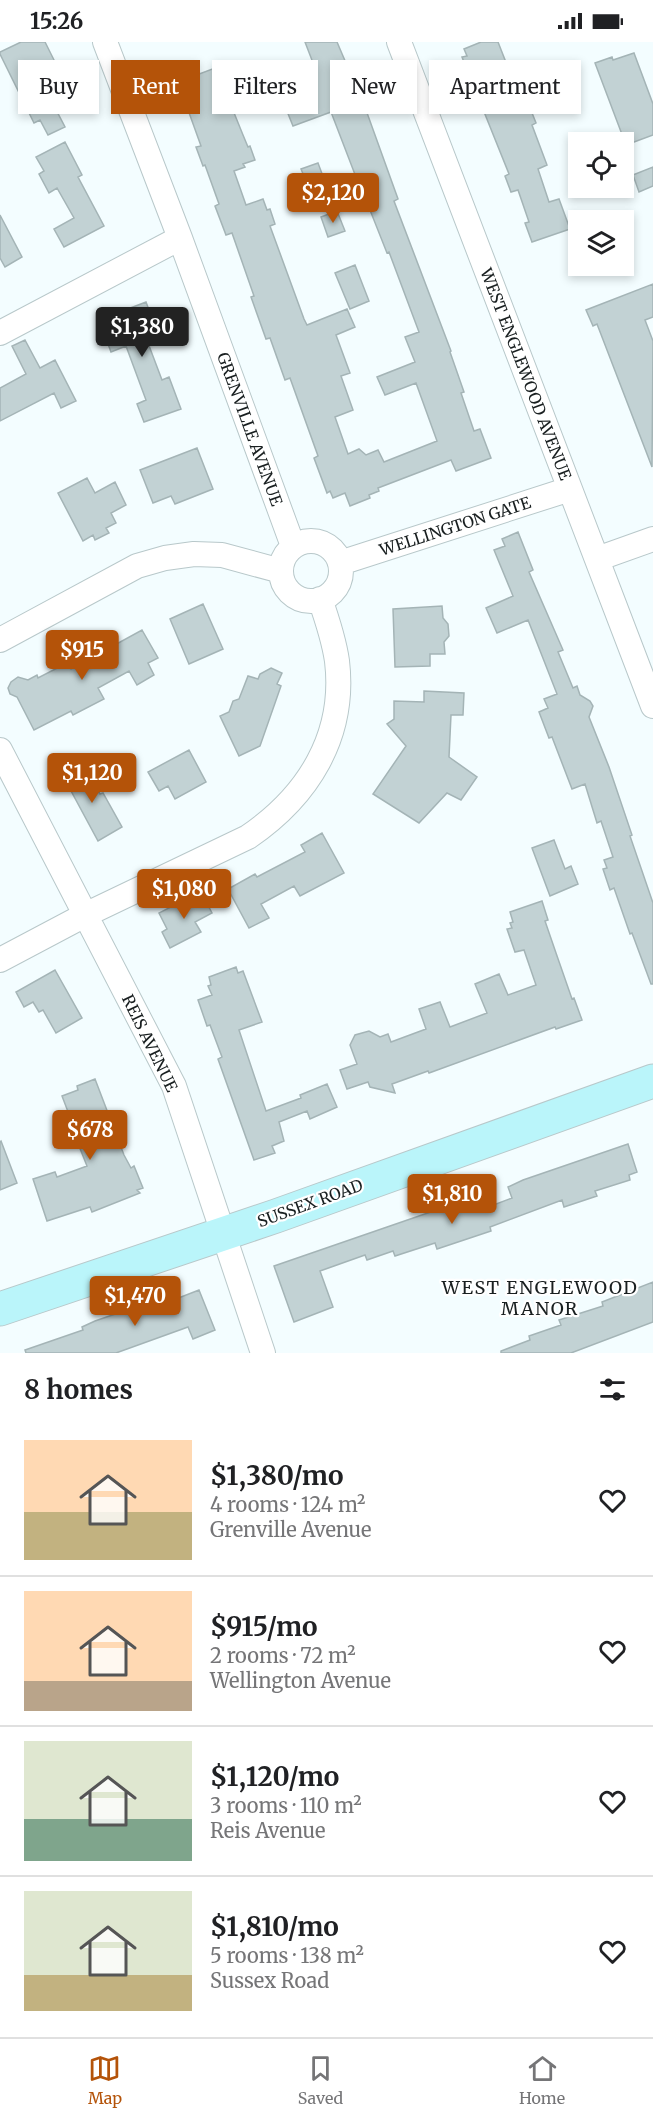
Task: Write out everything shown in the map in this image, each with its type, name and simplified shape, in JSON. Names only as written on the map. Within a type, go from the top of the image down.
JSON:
[{"type":"street","name":"GRENVILLE AVENUE","points":[[105,42],[293,546]]},
{"type":"street","name":"WEST ENGLEWOOD AVENUE","points":[[399,42],[653,706]]},
{"type":"street","points":[[0,333],[180,238]]},
{"type":"street","name":"WELLINGTON GATE","points":[[340,563],[570,489]]},
{"type":"street","points":[[597,559],[653,539]]},
{"type":"street","points":[[302,542],[321,543],[336,555],[340,563],[338,582],[333,591],[320,599],[305,600],[296,596],[288,590],[283,581],[281,571],[286,553],[293,546],[302,542]]},
{"type":"street","points":[[0,640],[137,566],[165,558],[194,554],[222,555],[281,571]]},
{"type":"street","points":[[0,960],[85,915],[248,837],[272,821],[294,799],[313,774],[326,745],[334,718],[338,690],[337,662],[320,599]]},
{"type":"street","name":"REIS AVENUE","points":[[0,750],[174,1086],[262,1353]]},
{"type":"street","name":"SUSSEX ROAD","points":[[0,1310],[223,1234],[653,1081]]},
{"type":"building","points":[[21,42],[45,42],[54,60],[18,60],[18,91],[0,52]]},
{"type":"building","points":[[305,42],[337,42],[345,60],[330,60],[330,112],[293,126],[288,114],[318,114],[318,60],[312,60]]},
{"type":"building","points":[[481,42],[498,42],[505,60],[463,60],[462,57],[467,56],[464,49]]},
{"type":"building","points":[[634,53],[653,104],[653,135],[634,142],[634,132],[621,132],[595,63],[612,57],[613,60]]},
{"type":"building","points":[[212,69],[212,114],[235,114],[248,147],[250,146],[255,160],[243,164],[245,167],[234,171],[246,205],[263,199],[267,210],[270,209],[275,224],[270,226],[307,325],[347,309],[355,327],[336,335],[350,373],[341,376],[353,410],[335,417],[348,454],[359,449],[366,455],[378,450],[384,462],[437,441],[416,383],[385,395],[377,377],[415,362],[405,337],[419,332],[389,252],[387,253],[332,114],[367,114],[398,199],[394,201],[451,351],[464,392],[461,393],[474,431],[480,429],[491,458],[456,471],[451,460],[378,488],[379,491],[369,495],[370,498],[350,506],[345,493],[333,498],[330,491],[327,493],[314,458],[318,456],[290,378],[285,380],[270,338],[266,339],[232,233],[226,235],[215,206],[219,204],[196,147],[201,146],[190,114],[200,114],[200,74]]},
{"type":"building","points":[[30,114],[58,114],[65,127],[48,135],[40,120],[34,123]]},
{"type":"building","points":[[485,114],[532,114],[536,123],[532,125],[547,165],[538,169],[549,202],[559,199],[568,230],[532,242],[525,223],[529,222],[518,190],[511,192],[505,176],[509,174]]},
{"type":"building","points":[[65,142],[82,175],[78,177],[104,226],[64,247],[54,229],[74,218],[57,188],[49,193],[39,174],[44,171],[36,157]]},
{"type":"building","points":[[318,163],[324,179],[308,186],[301,169]]},
{"type":"building","points":[[653,167],[653,186],[639,192],[634,175]]},
{"type":"building","points":[[337,211],[345,231],[328,237],[321,217]]},
{"type":"building","points":[[0,215],[22,257],[5,267],[0,258]]},
{"type":"building","points":[[355,265],[369,301],[350,309],[335,273]]},
{"type":"building","points":[[653,284],[653,317],[645,320],[653,341],[652,467],[597,324],[593,326],[586,310]]},
{"type":"building","points":[[146,302],[160,339],[148,343],[162,380],[169,377],[181,409],[144,422],[137,404],[146,400],[126,346],[111,352],[99,320]]},
{"type":"building","points":[[25,340],[40,368],[55,360],[76,401],[61,408],[54,393],[0,421],[0,388],[26,374],[12,346]]},
{"type":"building","points":[[197,448],[213,489],[175,504],[171,496],[153,503],[140,470]]},
{"type":"building","points":[[87,478],[95,493],[115,482],[126,505],[111,513],[116,523],[106,528],[109,533],[95,540],[93,535],[83,541],[58,493]]},
{"type":"building","points":[[518,532],[533,570],[529,572],[563,650],[558,652],[573,688],[577,686],[580,695],[590,701],[593,706],[589,717],[609,767],[653,903],[653,984],[651,984],[632,933],[630,934],[614,888],[610,890],[603,869],[607,868],[604,860],[613,857],[601,821],[597,823],[585,784],[572,789],[552,737],[549,738],[539,712],[548,708],[544,699],[557,694],[528,620],[497,633],[486,608],[513,596],[494,550],[505,546],[502,539]]},
{"type":"building","points":[[203,604],[223,649],[189,664],[170,619]]},
{"type":"building","points":[[442,606],[449,636],[444,642],[445,654],[430,654],[430,666],[395,667],[393,609]]},
{"type":"building","points":[[142,630],[158,658],[148,663],[154,675],[137,685],[129,671],[98,688],[104,699],[73,715],[71,711],[34,730],[17,697],[10,694],[8,688],[11,682],[18,677],[28,680],[37,675],[38,678],[67,663],[71,669]]},
{"type":"building","points":[[271,668],[282,673],[277,684],[281,686],[260,746],[239,756],[220,716],[229,712],[233,701],[239,699],[248,676],[258,679],[260,674]]},
{"type":"building","points":[[424,691],[464,693],[463,715],[451,715],[449,757],[477,777],[461,800],[447,793],[419,823],[373,794],[406,746],[387,724],[394,719],[394,701],[424,702]]},
{"type":"building","points":[[189,750],[206,782],[175,799],[168,786],[159,791],[148,772]]},
{"type":"building","points":[[83,765],[100,794],[103,793],[122,827],[98,841],[63,776]]},
{"type":"building","points":[[322,833],[344,873],[300,896],[294,886],[261,904],[269,918],[249,928],[228,889],[255,874],[257,877],[305,852],[301,845]]},
{"type":"building","points":[[554,840],[565,869],[571,866],[578,884],[550,896],[532,848]]},
{"type":"building","points":[[192,896],[196,903],[204,898],[212,913],[195,922],[201,932],[170,948],[162,932],[167,929],[159,913]]},
{"type":"building","points":[[542,901],[548,920],[545,921],[572,999],[574,998],[582,1020],[556,1029],[555,1027],[429,1073],[428,1071],[392,1084],[395,1093],[370,1087],[368,1082],[347,1089],[340,1070],[357,1064],[350,1045],[355,1035],[369,1031],[380,1037],[388,1034],[391,1042],[426,1029],[419,1009],[440,1002],[450,1027],[487,1013],[475,984],[499,974],[508,995],[536,985],[524,950],[515,952],[507,929],[512,928],[510,912]]},
{"type":"building","points":[[236,967],[238,973],[243,971],[262,1022],[239,1030],[266,1111],[301,1098],[300,1095],[327,1084],[337,1107],[310,1119],[307,1111],[279,1122],[284,1141],[272,1146],[275,1153],[254,1160],[218,1059],[222,1057],[198,1000],[212,995],[208,986],[211,985],[209,977]]},
{"type":"building","points":[[55,970],[82,1018],[56,1033],[43,1010],[39,1012],[33,1002],[24,1007],[16,992]]},
{"type":"building","points":[[95,1079],[124,1155],[131,1168],[134,1166],[143,1188],[137,1190],[140,1193],[92,1212],[90,1207],[47,1221],[33,1179],[55,1172],[57,1177],[87,1166],[62,1096],[78,1090],[77,1086]]},
{"type":"building","points":[[0,1142],[17,1183],[0,1190]]},
{"type":"building","points":[[628,1144],[637,1172],[629,1175],[630,1180],[595,1191],[597,1196],[564,1207],[562,1200],[490,1227],[491,1231],[437,1249],[435,1243],[395,1256],[393,1251],[367,1260],[365,1255],[320,1271],[333,1307],[294,1322],[274,1266],[448,1206],[447,1203],[461,1198],[463,1202],[479,1196],[483,1209],[512,1198],[508,1187],[523,1180]]},
{"type":"building","points":[[653,1282],[653,1322],[571,1353],[501,1353],[501,1351],[530,1340],[529,1336],[561,1325],[559,1320],[603,1306],[602,1302]]},
{"type":"building","points":[[199,1290],[215,1330],[193,1339],[188,1327],[116,1353],[26,1353],[25,1350],[83,1330],[82,1327],[95,1321],[156,1300],[158,1306]]},
{"type":"district","name":"WEST ENGLEWOOD MANOR","points":[[540,1298]]}]
